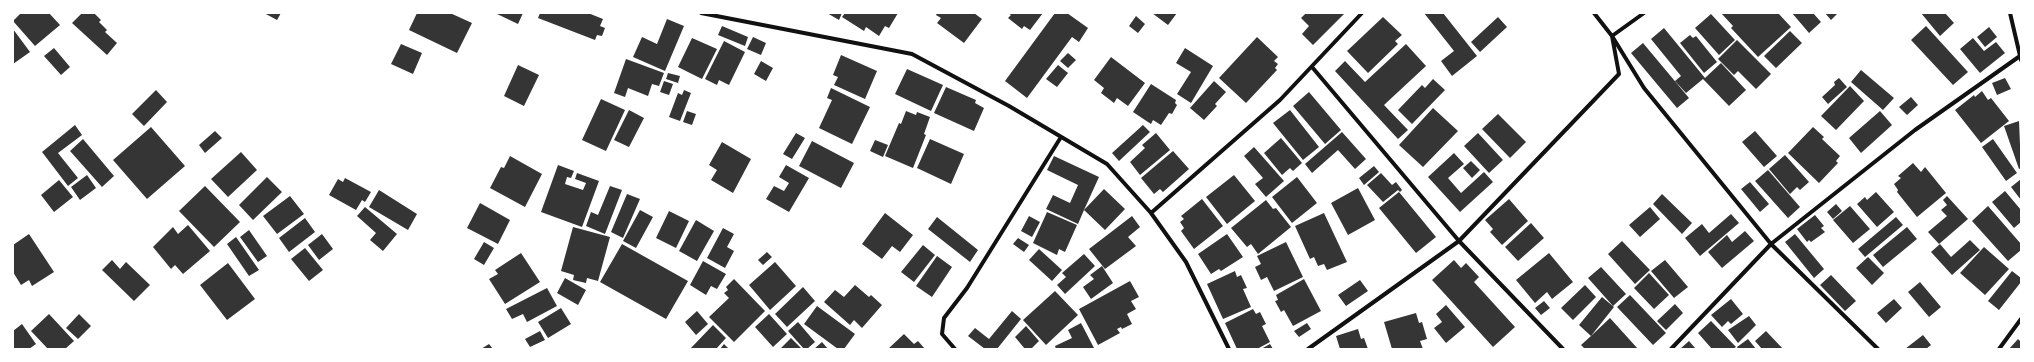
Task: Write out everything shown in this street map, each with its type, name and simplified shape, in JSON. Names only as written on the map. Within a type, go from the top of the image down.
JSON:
[{"type":"street","points":[[700,13],[912,54],[1009,106],[1107,164],[1151,213],[1186,262],[1229,349]]},
{"type":"street","points":[[1151,213],[1280,100],[1362,13]]},
{"type":"street","points":[[1594,13],[1612,36],[1644,88],[1771,244],[1878,349]]},
{"type":"street","points":[[1612,36],[1644,13]]},
{"type":"street","points":[[1671,349],[1771,244],[1915,130],[2021,58],[2010,13]]},
{"type":"street","points":[[1308,349],[1459,241],[1619,74],[1612,36]]},
{"type":"street","points":[[1312,67],[1459,241],[1563,349]]},
{"type":"street","points":[[955,349],[942,334],[944,318],[967,288],[1061,137]]},
{"type":"street","points":[[1999,349],[2021,319]]},
{"type":"building","points":[[21,13],[49,13],[60,25],[35,46],[13,21]]},
{"type":"building","points":[[82,13],[94,13],[101,20],[99,22],[107,30],[105,32],[117,43],[107,55],[72,23]]},
{"type":"building","points":[[264,13],[281,13],[277,20]]},
{"type":"building","points":[[417,13],[450,13],[472,23],[457,53],[409,30]]},
{"type":"building","points":[[495,13],[523,13],[518,24]]},
{"type":"building","points":[[540,13],[588,13],[603,19],[600,26],[605,28],[602,36],[597,35],[595,40],[538,18]]},
{"type":"building","points":[[827,13],[842,13],[839,20]]},
{"type":"building","points":[[845,13],[898,13],[889,28],[885,26],[879,36],[866,27],[864,31],[842,17]]},
{"type":"building","points":[[937,13],[974,13],[982,19],[964,43],[937,23],[941,18],[936,15]]},
{"type":"building","points":[[1008,13],[1043,13],[1030,30],[1024,26],[1022,29],[1008,18],[1011,15]]},
{"type":"building","points":[[1055,13],[1067,13],[1088,28],[1079,42],[1072,37],[1027,98],[1005,81]]},
{"type":"building","points":[[1152,13],[1177,13],[1168,25]]},
{"type":"building","points":[[1306,13],[1344,14],[1313,45],[1302,34],[1309,26],[1301,18]]},
{"type":"building","points":[[1424,13],[1443,13],[1477,56],[1452,76],[1441,61],[1454,51]]},
{"type":"building","points":[[1721,13],[1778,13],[1791,27],[1758,57],[1731,28],[1733,26]]},
{"type":"building","points":[[1792,13],[1813,13],[1821,22],[1809,33]]},
{"type":"building","points":[[1825,13],[1838,13],[1831,20]]},
{"type":"building","points":[[1921,13],[1945,13],[1954,23],[1940,36]]},
{"type":"building","points":[[1711,14],[1735,40],[1719,55],[1695,28]]},
{"type":"building","points":[[1136,16],[1145,24],[1138,33],[1129,26]]},
{"type":"building","points":[[1383,17],[1402,35],[1395,41],[1398,44],[1368,73],[1347,51]]},
{"type":"building","points":[[1498,17],[1507,27],[1480,52],[1471,42]]},
{"type":"building","points":[[667,19],[684,26],[665,71],[633,57],[642,37],[657,44]]},
{"type":"building","points":[[722,26],[748,37],[745,46],[718,35]]},
{"type":"building","points":[[1926,26],[1968,72],[1953,85],[1911,40]]},
{"type":"building","points":[[1989,27],[1997,37],[1985,47],[1977,37]]},
{"type":"building","points":[[1664,28],[1705,78],[1721,63],[1746,90],[1729,106],[1703,79],[1686,93],[1675,81],[1681,76],[1651,39]]},
{"type":"building","points":[[13,29],[30,52],[13,64]]},
{"type":"building","points":[[1790,31],[1802,43],[1776,68],[1764,56]]},
{"type":"building","points":[[1690,35],[1693,38],[1696,36],[1717,62],[1704,73],[1680,43]]},
{"type":"building","points":[[753,37],[766,43],[761,55],[747,49]]},
{"type":"building","points":[[1257,37],[1278,57],[1274,61],[1278,64],[1275,68],[1277,70],[1246,103],[1219,78]]},
{"type":"building","points":[[692,38],[717,49],[702,79],[678,67]]},
{"type":"building","points":[[1973,38],[1984,51],[1996,42],[2005,53],[1980,73],[1960,49]]},
{"type":"building","points":[[1737,40],[1771,74],[1756,89],[1738,71],[1734,75],[1718,59]]},
{"type":"building","points":[[724,41],[745,52],[729,85],[719,80],[717,85],[705,79]]},
{"type":"building","points":[[1643,43],[1689,98],[1677,108],[1631,53]]},
{"type":"building","points":[[401,44],[422,53],[413,74],[391,64]]},
{"type":"building","points":[[1406,44],[1426,66],[1384,105],[1408,130],[1398,139],[1335,71],[1345,61],[1365,82]]},
{"type":"building","points":[[54,48],[70,67],[61,75],[44,56]]},
{"type":"building","points":[[1185,48],[1213,66],[1191,103],[1177,94],[1191,72],[1176,63]]},
{"type":"building","points":[[1068,53],[1076,60],[1068,68],[1060,61]]},
{"type":"building","points":[[841,55],[877,71],[865,99],[834,85],[838,77],[833,75]]},
{"type":"building","points":[[1111,57],[1145,83],[1128,106],[1117,98],[1114,103],[1101,93],[1104,88],[1094,80]]},
{"type":"building","points":[[626,59],[664,73],[659,86],[652,84],[648,96],[628,88],[625,97],[614,93]]},
{"type":"building","points":[[761,61],[773,68],[766,81],[754,74]]},
{"type":"building","points":[[518,65],[539,75],[524,106],[504,96]]},
{"type":"building","points":[[1058,65],[1068,73],[1057,87],[1046,79]]},
{"type":"building","points":[[907,69],[943,85],[931,111],[895,94]]},
{"type":"building","points":[[1861,70],[1894,98],[1883,110],[1851,82]]},
{"type":"building","points":[[668,73],[680,76],[678,83],[666,79]]},
{"type":"building","points":[[1839,78],[1847,87],[1828,104],[1822,97],[1835,85],[1834,82]]},
{"type":"building","points":[[2005,78],[2011,89],[1997,95],[1992,83]]},
{"type":"building","points":[[1433,79],[1445,90],[1412,124],[1398,110],[1422,85],[1425,88]]},
{"type":"building","points":[[664,81],[673,84],[669,95],[660,92]]},
{"type":"building","points":[[1214,81],[1226,92],[1215,104],[1217,106],[1204,120],[1190,108]]},
{"type":"building","points":[[1151,84],[1176,100],[1175,103],[1177,105],[1172,114],[1169,113],[1161,125],[1153,120],[1151,124],[1133,112]]},
{"type":"building","points":[[1850,86],[1864,101],[1836,130],[1821,116]]},
{"type":"building","points":[[946,87],[976,100],[975,103],[984,108],[974,131],[934,113]]},
{"type":"building","points":[[831,88],[870,107],[852,144],[819,128],[832,100],[827,98]]},
{"type":"building","points":[[156,90],[167,102],[144,126],[132,114]]},
{"type":"building","points":[[684,90],[691,93],[680,121],[669,117],[678,93],[682,95]]},
{"type":"building","points":[[1982,91],[1988,100],[1991,98],[2009,121],[1981,143],[1955,110],[1974,95],[1975,97]]},
{"type":"building","points":[[1309,92],[1341,130],[1325,144],[1293,106]]},
{"type":"building","points":[[1911,97],[1918,105],[1907,115],[1899,107]]},
{"type":"building","points":[[601,99],[625,110],[606,151],[582,140]]},
{"type":"building","points":[[1433,108],[1458,131],[1423,167],[1399,145]]},
{"type":"building","points":[[629,110],[644,118],[629,147],[614,140]]},
{"type":"building","points":[[1290,110],[1319,147],[1303,160],[1273,123]]},
{"type":"building","points":[[687,111],[696,114],[692,125],[683,122]]},
{"type":"building","points":[[906,111],[916,115],[917,112],[930,117],[924,134],[926,135],[913,168],[885,156],[899,123],[901,124]]},
{"type":"building","points":[[1880,111],[1892,125],[1861,153],[1849,138]]},
{"type":"building","points":[[1498,114],[1526,142],[1510,158],[1482,129]]},
{"type":"building","points":[[2019,121],[2021,168],[2019,169],[2004,126]]},
{"type":"building","points":[[75,125],[82,135],[58,153],[78,178],[68,186],[42,152]]},
{"type":"building","points":[[1143,125],[1150,132],[1119,161],[1112,153]]},
{"type":"building","points":[[151,127],[185,166],[147,199],[113,160]]},
{"type":"building","points":[[1813,127],[1824,137],[1822,139],[1840,156],[1836,161],[1838,163],[1819,183],[1788,153]]},
{"type":"building","points":[[215,131],[222,138],[205,153],[199,145]]},
{"type":"building","points":[[1755,131],[1777,156],[1764,167],[1742,142]]},
{"type":"building","points":[[1342,132],[1366,159],[1355,169],[1338,150],[1312,173],[1305,164]]},
{"type":"building","points":[[796,133],[805,138],[792,159],[783,154]]},
{"type":"building","points":[[1156,133],[1170,150],[1140,175],[1130,162],[1145,148],[1142,145]]},
{"type":"building","points":[[1478,133],[1503,160],[1489,173],[1464,146]]},
{"type":"building","points":[[1281,138],[1302,163],[1293,171],[1290,168],[1282,175],[1264,153]]},
{"type":"building","points":[[83,139],[114,176],[102,187],[70,151]]},
{"type":"building","points":[[930,139],[964,154],[951,184],[917,168]]},
{"type":"building","points":[[1993,139],[2017,173],[2006,181],[1982,147]]},
{"type":"building","points":[[875,140],[888,145],[883,157],[870,151]]},
{"type":"building","points":[[812,141],[854,163],[841,188],[799,166]]},
{"type":"building","points":[[722,142],[751,159],[733,193],[711,180],[717,170],[709,165]]},
{"type":"building","points":[[1254,147],[1284,181],[1266,197],[1255,184],[1263,178],[1244,156]]},
{"type":"building","points":[[1173,151],[1189,169],[1163,192],[1160,189],[1154,194],[1141,178]]},
{"type":"building","points":[[241,152],[257,170],[228,197],[211,179]]},
{"type":"building","points":[[1454,153],[1464,164],[1448,178],[1461,193],[1484,172],[1493,182],[1460,212],[1428,177]]},
{"type":"building","points":[[1785,155],[1809,182],[1800,190],[1797,187],[1790,194],[1769,169]]},
{"type":"building","points":[[510,156],[542,174],[525,207],[490,188],[501,167],[504,168]]},
{"type":"building","points":[[1054,156],[1099,177],[1078,224],[1046,209],[1053,195],[1070,203],[1078,185],[1047,170]]},
{"type":"building","points":[[1471,161],[1480,170],[1472,178],[1463,168]]},
{"type":"building","points":[[1913,163],[1921,172],[1925,167],[1946,193],[1917,217],[1897,192],[1898,190],[1894,184],[1901,178],[1898,176]]},
{"type":"building","points":[[558,165],[574,171],[571,178],[567,177],[565,184],[583,190],[586,183],[575,179],[577,173],[599,181],[582,227],[541,212]]},
{"type":"building","points":[[786,165],[809,178],[789,212],[766,199],[774,186],[784,191],[789,183],[779,177]]},
{"type":"building","points":[[1374,166],[1379,172],[1364,185],[1359,178]]},
{"type":"building","points":[[1768,170],[1800,207],[1788,218],[1755,181]]},
{"type":"building","points":[[1381,173],[1392,185],[1396,182],[1402,190],[1400,192],[1398,190],[1383,202],[1367,185]]},
{"type":"building","points":[[87,175],[96,188],[80,200],[71,187]]},
{"type":"building","points":[[1234,175],[1255,201],[1227,224],[1206,197]]},
{"type":"building","points":[[267,177],[282,192],[253,220],[239,205]]},
{"type":"building","points":[[1297,177],[1317,203],[1292,223],[1272,197]]},
{"type":"building","points":[[345,178],[371,192],[365,202],[362,200],[356,210],[329,195],[338,179],[343,182]]},
{"type":"building","points":[[2021,179],[2021,200],[2011,187]]},
{"type":"building","points":[[59,180],[73,197],[54,212],[41,195]]},
{"type":"building","points":[[1750,182],[1769,204],[1760,212],[1741,189]]},
{"type":"building","points":[[205,186],[240,222],[214,247],[179,211]]},
{"type":"building","points":[[610,186],[622,190],[605,234],[586,226],[591,212],[598,215]]},
{"type":"building","points":[[1358,188],[1375,220],[1348,235],[1331,203]]},
{"type":"building","points":[[1104,189],[1125,209],[1105,230],[1084,210]]},
{"type":"building","points":[[379,190],[417,214],[408,230],[369,207]]},
{"type":"building","points":[[2005,191],[2021,210],[2021,222],[2014,228],[1992,202]]},
{"type":"building","points":[[1399,192],[1436,237],[1416,253],[1379,208]]},
{"type":"building","points":[[1876,192],[1894,212],[1877,227],[1857,204],[1865,197],[1867,200]]},
{"type":"building","points":[[627,194],[640,199],[623,238],[611,232]]},
{"type":"building","points":[[1662,194],[1692,223],[1682,234],[1653,204]]},
{"type":"building","points":[[290,196],[304,214],[277,234],[263,216]]},
{"type":"building","points":[[1947,196],[1968,219],[1939,244],[1928,232],[1947,216],[1941,210],[1947,205],[1943,200]]},
{"type":"building","points":[[1202,199],[1223,226],[1194,249],[1181,231],[1184,228],[1180,222],[1184,219],[1181,216]]},
{"type":"building","points":[[1509,199],[1528,221],[1502,245],[1490,232],[1493,229],[1485,220]]},
{"type":"building","points":[[1266,200],[1273,209],[1276,208],[1291,227],[1258,254],[1251,244],[1247,247],[1231,228]]},
{"type":"building","points":[[480,203],[510,220],[498,244],[467,228]]},
{"type":"building","points":[[1836,204],[1842,211],[1833,219],[1827,212]]},
{"type":"building","points":[[1850,206],[1870,229],[1853,243],[1833,220]]},
{"type":"building","points":[[1988,206],[2021,244],[2021,250],[2008,261],[1972,221]]},
{"type":"building","points":[[365,207],[397,234],[383,251],[370,240],[376,233],[357,216]]},
{"type":"building","points":[[1650,207],[1660,219],[1640,237],[1629,225]]},
{"type":"building","points":[[640,210],[653,217],[636,248],[623,241]]},
{"type":"building","points":[[669,211],[689,221],[676,248],[656,238]]},
{"type":"building","points":[[1047,212],[1077,225],[1065,252],[1059,249],[1057,255],[1033,243]]},
{"type":"building","points":[[885,213],[913,235],[900,252],[892,246],[882,259],[862,244]]},
{"type":"building","points":[[1324,213],[1347,262],[1327,270],[1324,264],[1318,266],[1314,257],[1310,259],[1295,226]]},
{"type":"building","points":[[1731,214],[1739,223],[1700,256],[1685,238],[1702,224],[1709,233]]},
{"type":"building","points":[[1815,215],[1824,226],[1821,228],[1825,232],[1811,242],[1809,240],[1807,242],[1797,229]]},
{"type":"building","points":[[1029,216],[1040,222],[1032,237],[1021,231]]},
{"type":"building","points":[[1132,216],[1140,227],[1128,237],[1136,246],[1105,269],[1089,249]]},
{"type":"building","points":[[937,217],[978,250],[970,262],[928,229]]},
{"type":"building","points":[[1896,217],[1903,225],[1865,257],[1858,249]]},
{"type":"building","points":[[305,218],[315,232],[289,252],[279,238]]},
{"type":"building","points":[[696,220],[714,231],[697,261],[679,251]]},
{"type":"building","points":[[1531,223],[1544,238],[1518,261],[1505,247]]},
{"type":"building","points":[[188,225],[210,251],[183,274],[175,265],[171,269],[153,247],[173,227],[178,234]]},
{"type":"building","points":[[573,227],[610,237],[598,281],[587,278],[586,283],[573,280],[574,275],[561,271]]},
{"type":"building","points":[[1907,227],[1917,239],[1883,267],[1873,255]]},
{"type":"building","points":[[723,228],[734,234],[727,247],[734,251],[725,268],[707,258]]},
{"type":"building","points":[[249,230],[267,256],[258,262],[240,237]]},
{"type":"building","points":[[1745,231],[1754,241],[1722,268],[1708,252],[1727,235],[1732,242]]},
{"type":"building","points":[[29,234],[54,272],[32,286],[29,280],[21,285],[13,272],[13,245]]},
{"type":"building","points":[[322,234],[333,249],[319,260],[308,245]]},
{"type":"building","points":[[1227,234],[1243,257],[1221,271],[1219,269],[1211,274],[1198,254]]},
{"type":"building","points":[[1795,234],[1824,269],[1814,278],[1785,242]]},
{"type":"building","points":[[236,237],[259,270],[249,276],[227,244]]},
{"type":"building","points":[[1018,238],[1029,245],[1024,252],[1013,244]]},
{"type":"building","points":[[1970,240],[1980,250],[1952,275],[1931,252],[1940,244],[1951,257]]},
{"type":"building","points":[[1622,241],[1650,270],[1635,284],[1608,254]]},
{"type":"building","points":[[484,242],[494,248],[484,265],[474,259]]},
{"type":"building","points":[[1286,242],[1303,277],[1274,291],[1267,277],[1261,280],[1255,267],[1261,264],[1257,256]]},
{"type":"building","points":[[622,244],[688,281],[666,319],[600,282]]},
{"type":"building","points":[[923,245],[935,255],[914,282],[901,272]]},
{"type":"building","points":[[1984,247],[2009,269],[1985,295],[1960,273]]},
{"type":"building","points":[[305,248],[323,270],[309,281],[291,259]]},
{"type":"building","points":[[1039,249],[1062,270],[1052,281],[1029,260]]},
{"type":"building","points":[[767,252],[772,257],[763,265],[758,260]]},
{"type":"building","points":[[521,253],[540,282],[505,304],[489,279],[498,274],[495,270]]},
{"type":"building","points":[[1549,253],[1573,282],[1552,299],[1547,292],[1535,303],[1516,280]]},
{"type":"building","points":[[1084,254],[1095,266],[1065,294],[1057,285],[1066,277],[1062,273]]},
{"type":"building","points":[[937,256],[952,267],[932,297],[916,286]]},
{"type":"building","points":[[1868,257],[1884,273],[1872,285],[1856,268]]},
{"type":"building","points":[[112,260],[120,269],[126,262],[150,285],[134,301],[102,270]]},
{"type":"building","points":[[1454,260],[1461,268],[1466,263],[1479,277],[1474,282],[1515,327],[1493,347],[1432,280]]},
{"type":"building","points":[[1665,260],[1688,287],[1674,298],[1651,271]]},
{"type":"building","points":[[703,261],[726,274],[717,289],[711,286],[706,295],[690,285]]},
{"type":"building","points":[[775,262],[796,286],[770,310],[749,285]]},
{"type":"building","points":[[228,263],[255,299],[227,320],[200,285]]},
{"type":"building","points":[[1102,266],[1113,283],[1091,299],[1083,287],[1094,279],[1090,275]]},
{"type":"building","points":[[1601,267],[1626,294],[1613,306],[1588,278]]},
{"type":"building","points":[[1235,271],[1237,277],[1241,275],[1247,288],[1243,289],[1251,307],[1223,319],[1207,284]]},
{"type":"building","points":[[2012,271],[2021,278],[2021,282],[1999,310],[1988,301]]},
{"type":"building","points":[[1649,273],[1669,295],[1654,309],[1634,288]]},
{"type":"building","points":[[1831,275],[1856,301],[1845,311],[1820,285]]},
{"type":"building","points":[[565,278],[586,290],[578,305],[557,293]]},
{"type":"building","points":[[734,279],[765,311],[734,342],[709,317],[729,298],[724,293],[728,290],[726,287]]},
{"type":"building","points":[[1304,279],[1321,311],[1293,326],[1284,310],[1281,312],[1275,301],[1278,300],[1276,295]]},
{"type":"building","points":[[1360,280],[1368,291],[1346,306],[1338,295]]},
{"type":"building","points":[[1130,281],[1139,297],[1131,301],[1136,309],[1127,314],[1132,324],[1122,329],[1121,327],[1117,329],[1120,333],[1098,345],[1079,309]]},
{"type":"building","points":[[1920,282],[1941,307],[1929,317],[1908,292]]},
{"type":"building","points":[[855,285],[869,297],[871,295],[882,305],[862,328],[854,320],[850,325],[824,302],[835,290],[844,297]]},
{"type":"building","points":[[1585,285],[1596,297],[1573,320],[1561,308]]},
{"type":"building","points":[[803,287],[815,301],[787,327],[775,314]]},
{"type":"building","points":[[547,288],[557,306],[527,322],[523,314],[512,319],[506,309]]},
{"type":"building","points":[[1055,291],[1078,315],[1046,345],[1023,320]]},
{"type":"building","points":[[1630,295],[1666,333],[1653,345],[1617,307]]},
{"type":"building","points":[[1602,297],[1614,307],[1591,336],[1579,325]]},
{"type":"building","points":[[1731,299],[1743,314],[1731,324],[1728,321],[1722,327],[1711,315]]},
{"type":"building","points":[[1894,299],[1902,308],[1886,323],[1877,313]]},
{"type":"building","points":[[1544,301],[1550,308],[1541,315],[1535,308]]},
{"type":"building","points":[[1675,304],[1683,313],[1666,330],[1657,321]]},
{"type":"building","points":[[1446,305],[1465,327],[1446,343],[1434,328],[1442,322],[1436,314]]},
{"type":"building","points":[[817,306],[855,334],[844,349],[838,349],[804,324]]},
{"type":"building","points":[[561,308],[571,324],[548,338],[538,322]]},
{"type":"building","points":[[1253,309],[1256,314],[1260,312],[1266,324],[1262,326],[1270,342],[1257,349],[1237,349],[1225,323]]},
{"type":"building","points":[[697,311],[708,324],[696,335],[685,322]]},
{"type":"building","points":[[1012,311],[1021,319],[997,349],[985,349],[968,336],[975,328],[989,339]]},
{"type":"building","points":[[1416,313],[1419,323],[1422,322],[1427,339],[1420,341],[1423,349],[1392,349],[1384,322]]},
{"type":"building","points":[[49,314],[74,341],[65,349],[48,349],[31,331]]},
{"type":"building","points":[[79,314],[91,326],[78,339],[66,328]]},
{"type":"building","points":[[769,314],[787,334],[773,347],[755,327]]},
{"type":"building","points":[[1749,316],[1756,325],[1738,343],[1728,330]]},
{"type":"building","points":[[1610,318],[1638,349],[1585,349],[1581,345]]},
{"type":"building","points":[[1711,321],[1736,347],[1733,349],[1712,349],[1698,333]]},
{"type":"building","points":[[798,322],[815,342],[807,349],[804,349],[788,331]]},
{"type":"building","points":[[1081,323],[1094,348],[1056,349],[1055,346],[1072,338],[1068,330]]},
{"type":"building","points":[[1307,323],[1311,329],[1299,337],[1294,331]]},
{"type":"building","points":[[22,324],[36,344],[29,349],[13,349],[13,331]]},
{"type":"building","points":[[713,325],[726,338],[716,349],[691,348]]},
{"type":"building","points":[[1026,326],[1039,341],[1031,349],[1025,349],[1015,337]]},
{"type":"building","points":[[1358,329],[1361,339],[1364,338],[1368,349],[1340,349],[1336,336]]},
{"type":"building","points":[[540,331],[545,340],[530,347],[525,339]]},
{"type":"building","points":[[1766,331],[1783,349],[1762,349],[1755,341]]},
{"type":"building","points":[[904,334],[914,344],[918,341],[925,349],[888,349]]},
{"type":"building","points":[[1923,335],[1931,345],[1926,349],[1905,349]]},
{"type":"building","points":[[791,338],[802,349],[780,349]]},
{"type":"building","points":[[1748,339],[1756,349],[1738,349],[1737,347]]},
{"type":"building","points":[[2018,339],[2021,342],[2021,349],[2009,349]]},
{"type":"building","points":[[1689,341],[1696,349],[1680,349]]},
{"type":"building","points":[[822,342],[828,349],[814,349]]},
{"type":"building","points":[[489,344],[493,349],[481,349]]},
{"type":"building","points":[[724,344],[729,349],[720,349]]},
{"type":"building","points":[[1270,344],[1273,349],[1261,349]]}]
